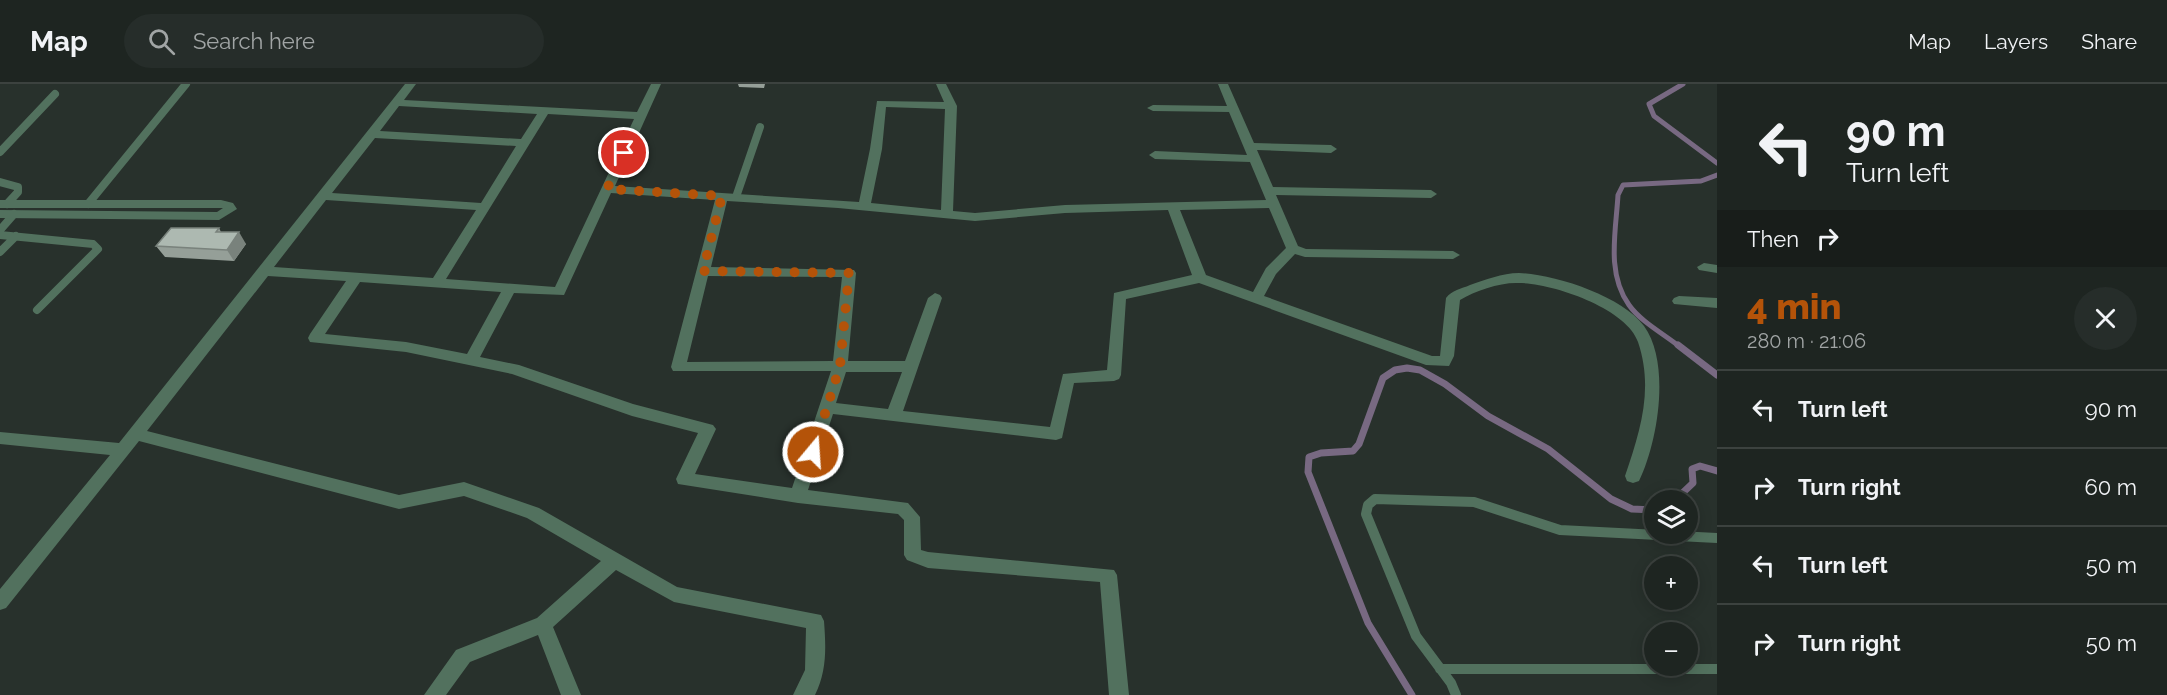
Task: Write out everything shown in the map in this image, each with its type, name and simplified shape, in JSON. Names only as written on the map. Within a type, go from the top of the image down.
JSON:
[{"type":"street","points":[[0,602],[136,434],[411,84]]},
{"type":"street","points":[[264,271],[559,292],[656,84]]},
{"type":"street","points":[[941,84],[951,106],[947,214]]},
{"type":"street","points":[[1223,84],[1273,197],[1293,249]]},
{"type":"street","points":[[396,103],[641,116]]},
{"type":"street","points":[[864,206],[876,149],[881,104],[951,106]]},
{"type":"street","points":[[1153,108],[1234,109]]},
{"type":"street","points":[[437,283],[544,111]]},
{"type":"street","points":[[372,134],[524,143]]},
{"type":"street","points":[[1250,146],[1331,149]]},
{"type":"street","points":[[1155,154],[1256,159]]},
{"type":"street","points":[[607,189],[864,206],[975,217],[1065,209],[1173,207],[1273,197],[1431,194]]},
{"type":"street","points":[[323,196],[484,207]]},
{"type":"street","points":[[729,197],[703,271],[678,367],[910,367]]},
{"type":"street","points":[[88,204],[220,204],[229,206],[231,209],[219,216],[5,209],[88,204]]},
{"type":"street","points":[[1173,207],[1200,278]]},
{"type":"street","points":[[1293,249],[1305,253],[1453,255]]},
{"type":"street","points":[[1257,297],[1270,271],[1293,249]]},
{"type":"street","points":[[703,271],[849,273],[840,366],[798,496]]},
{"type":"street","points":[[356,277],[315,338],[406,347],[514,369],[632,410],[708,429],[684,479],[798,496],[902,508],[912,517],[914,555],[928,560],[1108,574],[1119,695]]},
{"type":"street","points":[[827,408],[1056,434],[1068,378],[1114,375],[1119,296],[1200,278],[1438,363],[1444,362],[1447,356],[1454,298],[1508,278],[1519,278],[1565,286],[1593,297],[1634,324],[1646,341],[1652,399],[1651,418],[1633,476]]},
{"type":"street","points":[[471,360],[510,288]]},
{"type":"street","points":[[894,416],[934,298]]},
{"type":"street","points":[[1679,301],[1717,303]]},
{"type":"street","points":[[136,434],[399,502],[464,489],[532,513],[674,594],[815,621],[816,662],[808,690],[803,695]]},
{"type":"street","points":[[0,438],[123,450]]},
{"type":"street","points":[[434,695],[463,656],[543,624],[615,560]]},
{"type":"street","points":[[543,624],[572,695]]},
{"type":"lane","points":[[88,204],[186,84]]},
{"type":"lane","points":[[0,152],[55,94]]},
{"type":"lane","points":[[729,197],[760,127]]},
{"type":"lane","points":[[0,182],[18,187],[18,192],[5,209],[0,230]]},
{"type":"lane","points":[[0,235],[93,244],[98,249],[37,310]]},
{"type":"lane","points":[[0,252],[15,236]]},
{"type":"lane","points":[[1456,695],[1416,636],[1366,514],[1368,505],[1375,499],[1474,502],[1560,530],[1717,538]]},
{"type":"lane","points":[[1440,669],[1717,669]]},
{"type":"building","points":[[171,228],[219,228],[216,232],[239,232],[227,250],[156,246]]},
{"type":"waterway","points":[[1683,84],[1649,104],[1654,116],[1717,163]]},
{"type":"waterway","points":[[1680,347],[1640,317],[1622,293],[1617,279],[1614,252],[1618,195],[1623,185],[1701,181],[1717,175]]},
{"type":"waterway","points":[[1678,345],[1717,375]]},
{"type":"waterway","points":[[1412,695],[1368,623],[1308,472],[1309,457],[1321,453],[1353,451],[1359,444],[1383,378],[1395,370],[1407,368],[1420,370],[1445,384],[1488,416],[1548,449],[1611,499],[1632,509],[1644,510]]},
{"type":"waterway","points":[[1686,490],[1693,483],[1692,469],[1700,466],[1717,471]]},
{"type":"route","points":[[624,153],[607,189],[722,196],[703,271],[849,273],[840,366],[813,452]]}]
